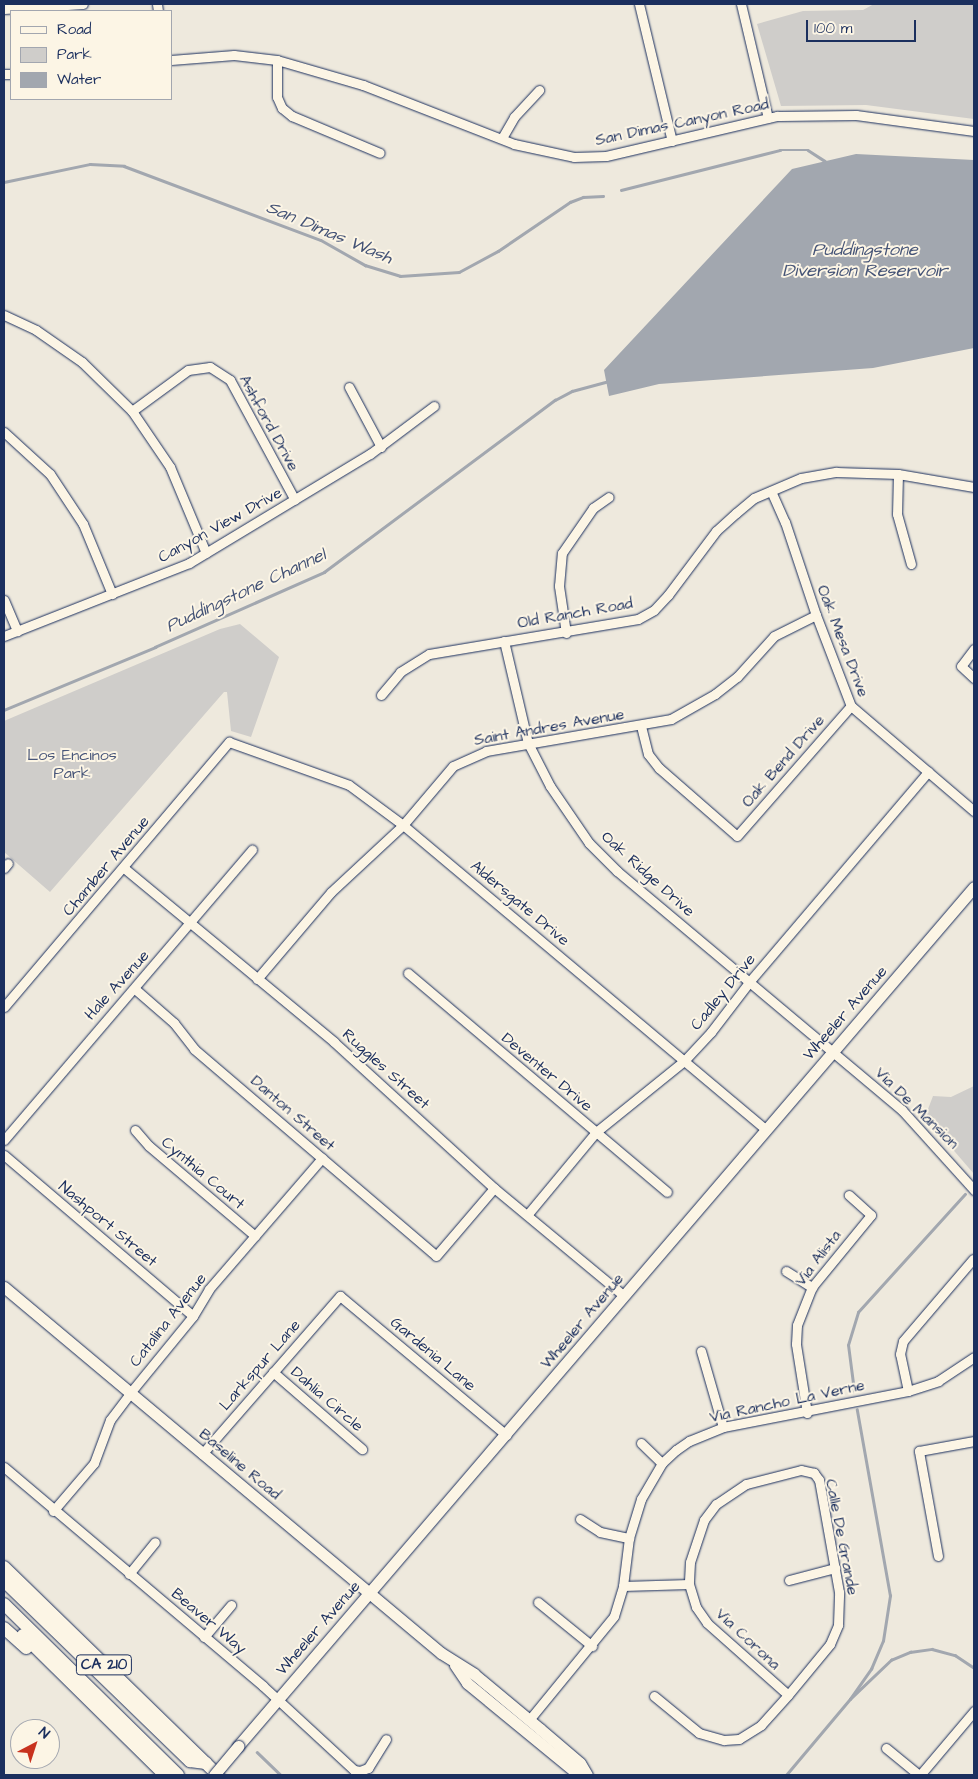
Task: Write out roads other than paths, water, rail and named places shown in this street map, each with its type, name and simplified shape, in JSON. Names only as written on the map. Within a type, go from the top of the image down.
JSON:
[{"type":"highway","name":"CA 210","points":[[4,1567],[218,1775]]},
{"type":"highway","points":[[4,1581],[190,1761],[206,1763]]},
{"type":"highway","points":[[4,1604],[178,1775]]},
{"type":"highway","name":"CA 210","points":[[4,1616],[105,1718],[165,1775]]},
{"type":"highway","points":[[4,1628],[105,1718]]},
{"type":"main road","name":"Wheeler Avenue","points":[[214,1775],[974,887]]},
{"type":"main road","name":"Baseline Road","points":[[4,1287],[455,1665],[474,1674],[529,1720],[580,1763],[587,1775]]},
{"type":"main road","name":"Baseline Road","points":[[455,1665],[467,1683],[579,1775]]},
{"type":"street","points":[[4,8],[83,4]]},
{"type":"street","points":[[639,4],[672,141]]},
{"type":"street","points":[[741,4],[768,118]]},
{"type":"street","name":"San Dimas Canyon Road","points":[[172,60],[234,55],[277,60],[364,85],[540,152],[574,158],[606,156],[768,118],[856,115],[974,131]]},
{"type":"street","points":[[277,60],[277,97],[282,108],[292,116],[380,153]]},
{"type":"street","points":[[502,138],[514,117],[539,90]]},
{"type":"street","points":[[4,315],[36,330],[82,362],[132,412],[170,467],[206,554]]},
{"type":"street","name":"Ashford Drive","points":[[132,412],[188,370],[210,367],[230,380],[295,500]]},
{"type":"street","points":[[348,387],[381,447]]},
{"type":"street","name":"Canyon View Drive","points":[[4,636],[169,572],[206,554],[381,447],[434,406]]},
{"type":"street","points":[[4,432],[50,474],[83,524],[112,594]]},
{"type":"street","name":"Old Ranch Road","points":[[381,694],[400,672],[422,657],[504,641],[566,633],[638,619],[654,610],[716,532],[754,498],[801,478],[836,472],[898,474],[974,487]]},
{"type":"street","points":[[898,474],[897,514],[911,564]]},
{"type":"street","name":"Oak Mesa Drive","points":[[771,491],[785,522],[816,615],[851,706],[974,811]]},
{"type":"street","points":[[566,633],[559,586],[562,553],[575,530],[593,508],[608,497]]},
{"type":"street","points":[[4,600],[17,631]]},
{"type":"street","name":"Saint Andres Avenue","points":[[258,979],[331,892],[403,824],[453,766],[486,751],[641,726],[670,719],[715,694],[736,677],[774,636],[816,615]]},
{"type":"street","name":"Oak Ridge Drive","points":[[504,641],[528,744],[550,786],[589,843],[617,871],[834,1051]]},
{"type":"street","points":[[974,649],[962,666],[974,678]]},
{"type":"street","name":"Oak Bend Drive","points":[[641,726],[648,754],[658,768],[737,836],[851,706]]},
{"type":"street","name":"Aldersgate Drive","points":[[229,742],[349,785],[403,824],[766,1130]]},
{"type":"street","name":"Chamber Avenue","points":[[4,1006],[124,868],[229,742]]},
{"type":"street","name":"Cadley Drive","points":[[528,1214],[596,1132],[684,1061],[712,1032],[750,981],[928,772]]},
{"type":"street","name":"Hale Avenue","points":[[4,1140],[252,850]]},
{"type":"street","name":"Ruggles Street","points":[[124,868],[334,1042],[494,1188],[528,1214],[624,1296]]},
{"type":"street","name":"Deventer Drive","points":[[408,973],[667,1192]]},
{"type":"street","name":"Danton Street","points":[[135,989],[174,1022],[194,1048],[436,1256],[494,1188]]},
{"type":"street","name":"Via De Mansion","points":[[834,1051],[920,1128],[974,1190]]},
{"type":"street","name":"Cynthia Court","points":[[135,1130],[149,1146],[255,1236]]},
{"type":"street","name":"Nashport Street","points":[[4,1155],[194,1316]]},
{"type":"street","name":"Catalina Avenue","points":[[54,1511],[94,1463],[110,1420],[130,1393],[194,1316],[209,1290],[322,1158]]},
{"type":"street","name":"Via Alista","points":[[806,1413],[796,1344],[797,1325],[812,1287],[871,1215],[849,1195]]},
{"type":"street","points":[[908,1391],[900,1354],[903,1340],[973,1259]]},
{"type":"street","points":[[786,1271],[812,1287]]},
{"type":"street","name":"Larkspur Lane","points":[[202,1454],[340,1296]]},
{"type":"street","name":"Gardenia Lane","points":[[340,1296],[506,1435]]},
{"type":"street","points":[[701,1351],[723,1427]]},
{"type":"street","name":"Via Rancho La Verne","points":[[529,1720],[592,1646],[614,1616],[623,1586],[629,1538],[641,1498],[662,1463],[689,1441],[723,1427],[806,1413],[908,1391],[938,1381],[974,1357]]},
{"type":"street","name":"Dahlia Circle","points":[[273,1372],[362,1449]]},
{"type":"street","points":[[938,1556],[920,1451],[974,1441]]},
{"type":"street","points":[[641,1443],[662,1463]]},
{"type":"street","name":"Beaver Way","points":[[4,1467],[277,1700],[354,1770],[360,1772],[368,1768],[386,1739]]},
{"type":"street","name":"Via Corona","points":[[788,1695],[707,1623],[696,1607],[689,1584],[690,1562],[695,1540],[716,1504],[746,1484],[801,1470],[814,1473]]},
{"type":"street","name":"Calle De Grande","points":[[654,1696],[699,1733],[724,1740],[750,1734],[788,1695],[830,1644],[838,1626],[840,1609],[835,1568],[819,1480],[814,1473]]},
{"type":"street","points":[[580,1519],[600,1532],[629,1538]]},
{"type":"street","points":[[128,1574],[155,1542]]},
{"type":"street","points":[[789,1580],[835,1568]]},
{"type":"street","points":[[623,1586],[689,1584]]},
{"type":"street","points":[[538,1602],[592,1646]]},
{"type":"street","points":[[204,1637],[231,1605]]},
{"type":"street","points":[[886,1748],[920,1775],[974,1711]]},
{"type":"water","name":"Puddingstone Diversion Reservoir","points":[[856,154],[974,160],[974,348],[873,368],[659,384],[609,396],[604,370],[792,169]]},
{"type":"waterway","name":"San Dimas Wash","points":[[621,190],[780,150],[808,150],[825,161]]},
{"type":"waterway","name":"San Dimas Wash","points":[[4,182],[90,164],[124,166],[321,240],[365,265],[400,276],[459,272],[498,251],[570,202],[583,197],[603,196]]},
{"type":"waterway","name":"Puddingstone Channel","points":[[4,710],[155,647],[324,572],[555,400],[572,391],[606,382]]},
{"type":"waterway","points":[[854,1391],[848,1345],[858,1312],[965,1194]]},
{"type":"waterway","points":[[850,1699],[871,1669],[883,1641],[890,1596],[857,1410]]},
{"type":"waterway","points":[[786,1775],[850,1699],[891,1660],[910,1652],[932,1649],[955,1655],[974,1668]]},
{"type":"waterway","points":[[257,1752],[281,1775]]},
{"type":"park label","name":"Los Encinos Park","points":[[72,764]]}]
